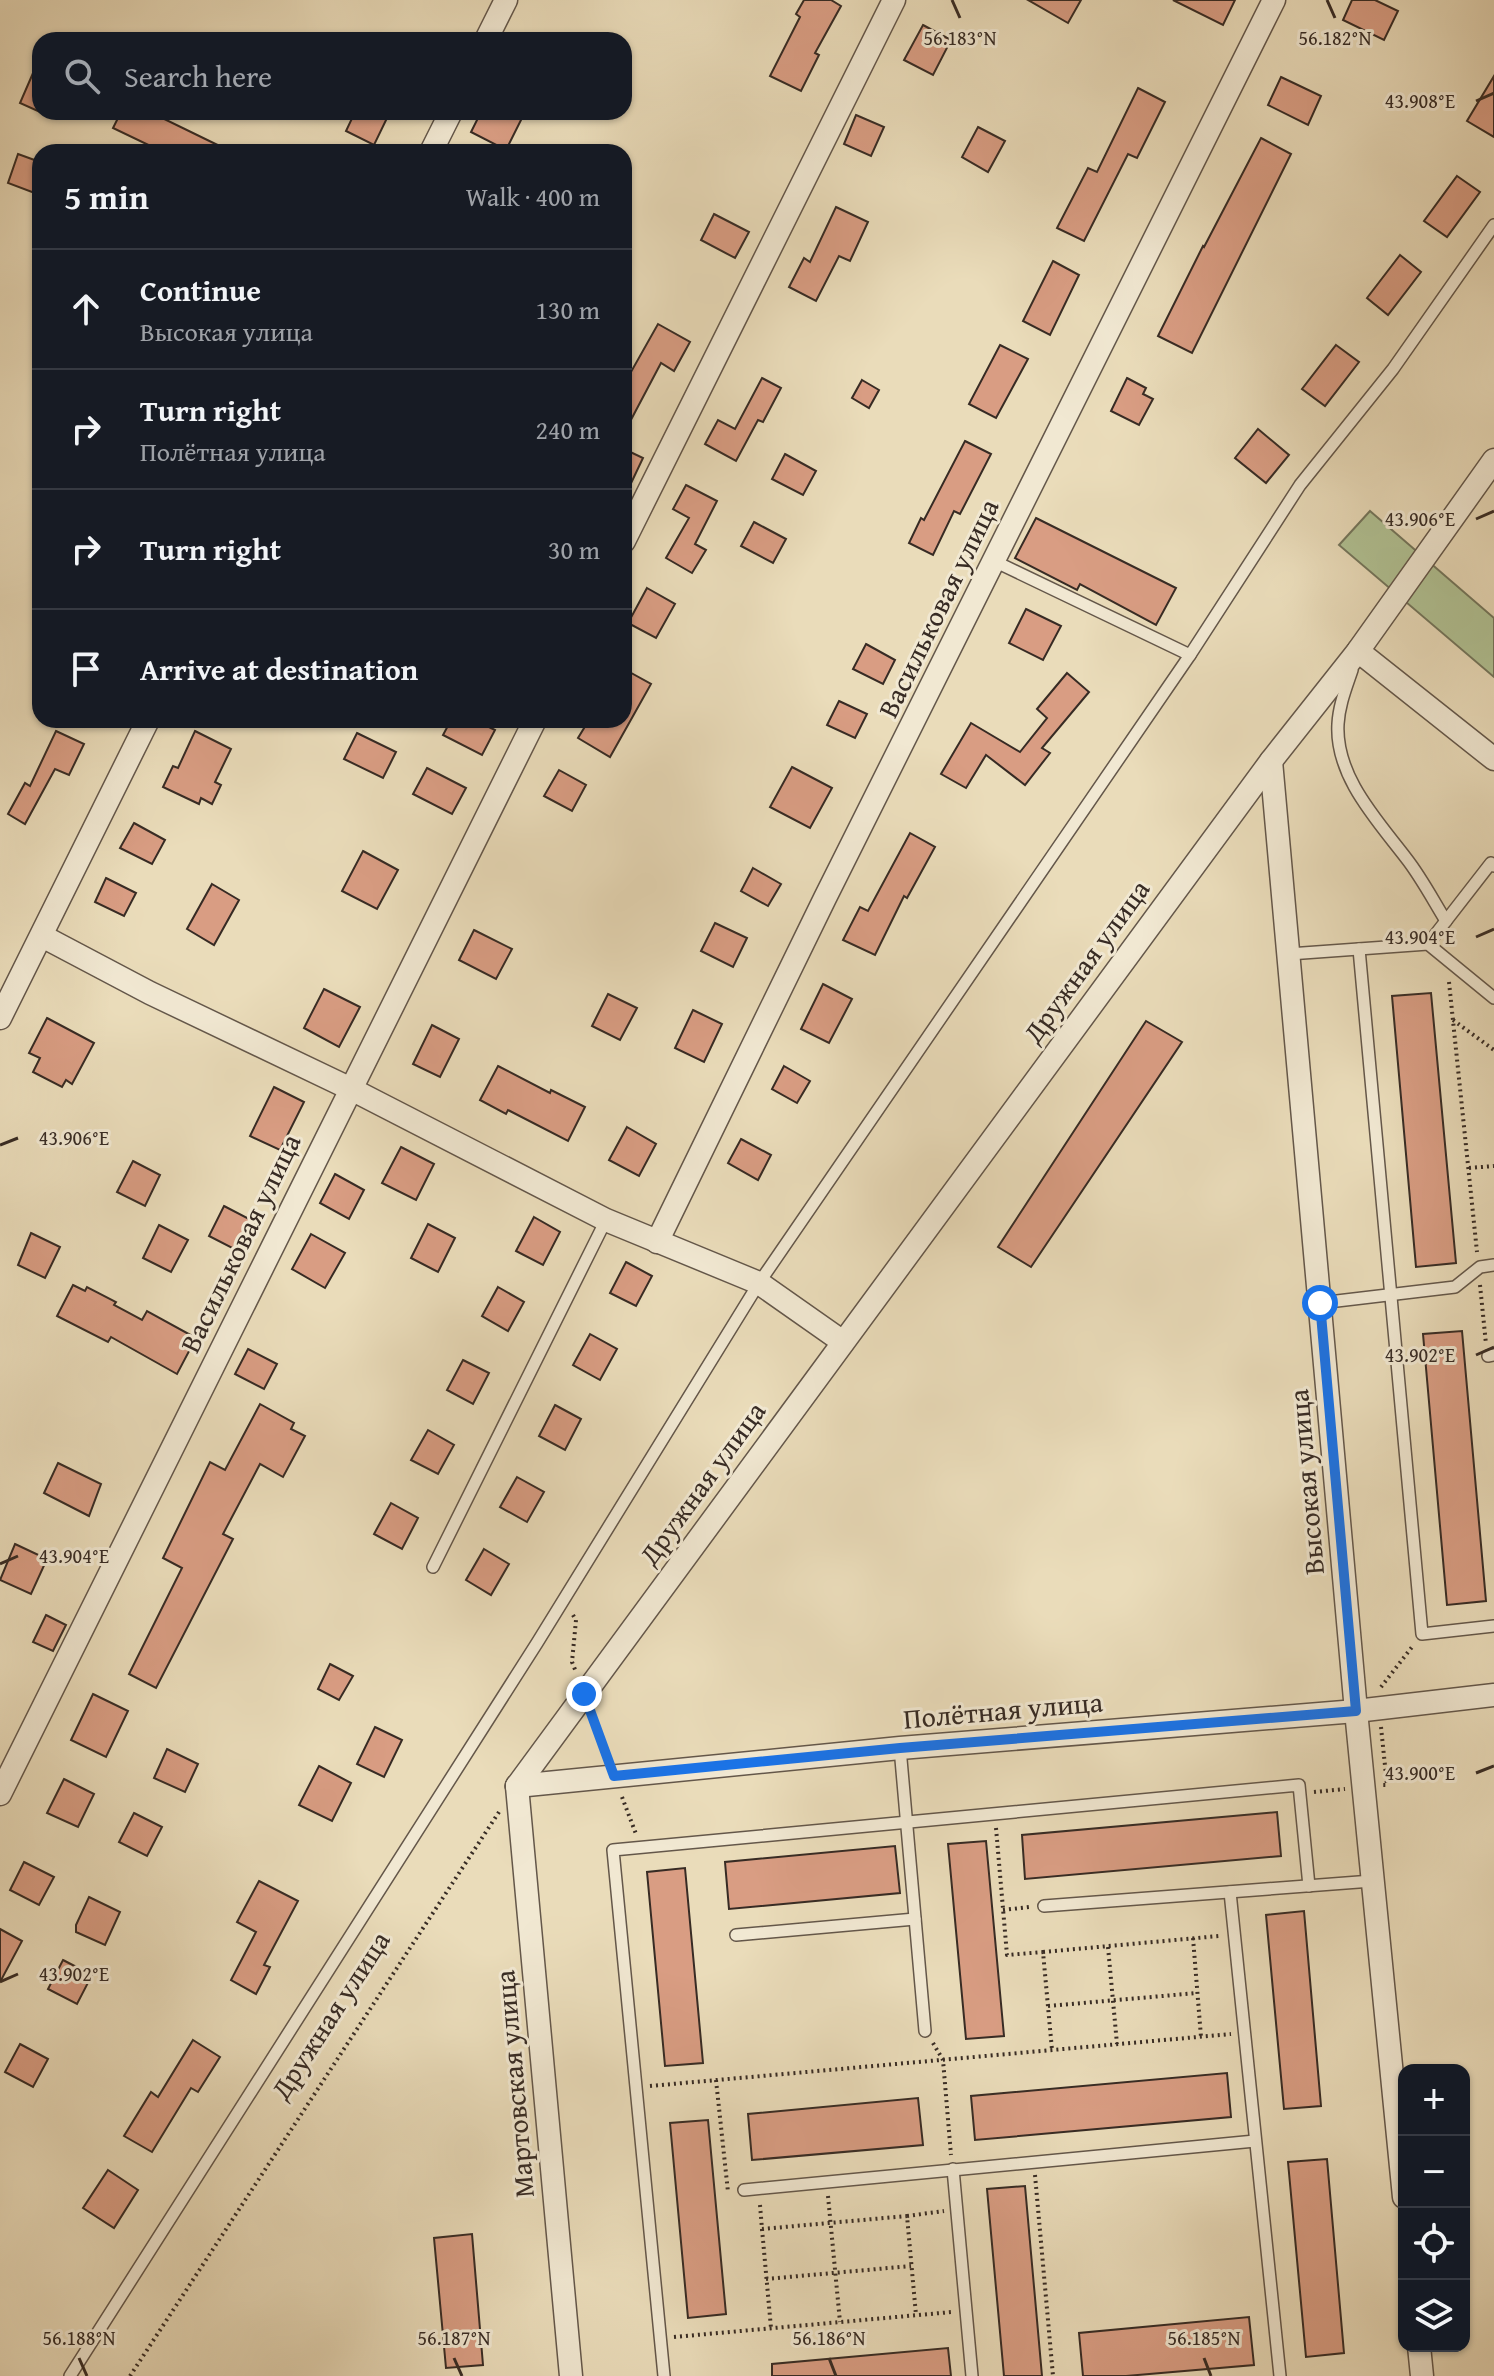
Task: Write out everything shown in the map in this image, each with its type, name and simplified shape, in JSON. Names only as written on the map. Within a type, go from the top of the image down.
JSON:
[{"type":"street","points":[[490,32],[506,0]]},
{"type":"street","points":[[632,525],[894,0]]},
{"type":"street","name":"Васильковая улица","points":[[657,1242],[1274,0]]},
{"type":"street","points":[[435,144],[447,120]]},
{"type":"street","name":"Дружная улица","points":[[517,1786],[1271,761],[1358,651],[1494,460]]},
{"type":"street","points":[[1358,651],[1494,759]]},
{"type":"street","points":[[0,1018],[144,728]]},
{"type":"street","name":"Васильковая улица","points":[[0,1794],[531,728]]},
{"type":"street","name":"Высокая улица","points":[[1271,761],[1356,1711],[1398,2138]]},
{"type":"street","points":[[42,936],[606,1220],[759,1283],[843,1342]]},
{"type":"street","name":"Полётная улица","points":[[517,1786],[900,1748],[1356,1711],[1494,1695]]},
{"type":"street","name":"Мартовская улица","points":[[517,1786],[571,2376]]},
{"type":"street","points":[[1420,2352],[1422,2376]]},
{"type":"lane","points":[[70,2376],[565,1597],[759,1283],[1190,655],[1300,485],[1393,369],[1494,225]]},
{"type":"lane","points":[[994,561],[1190,655]]},
{"type":"lane","points":[[1358,651],[1338,725],[1344,761],[1369,812],[1409,861],[1446,921]]},
{"type":"lane","points":[[1428,944],[1491,863],[1494,866]]},
{"type":"lane","points":[[1289,954],[1428,944],[1494,998]]},
{"type":"lane","points":[[1359,949],[1422,1634],[1494,1626]]},
{"type":"lane","points":[[433,1567],[606,1220]]},
{"type":"lane","points":[[1320,1303],[1455,1287],[1479,1268],[1494,1265]]},
{"type":"lane","points":[[900,1748],[925,2031]]},
{"type":"lane","points":[[664,2376],[613,1850],[1299,1785],[1309,1886]]},
{"type":"lane","points":[[1044,1906],[1372,1881]]},
{"type":"lane","points":[[1230,1892],[1280,2376]]},
{"type":"lane","points":[[736,1935],[915,1919]]},
{"type":"lane","points":[[744,2190],[1255,2141]]},
{"type":"lane","points":[[953,2169],[972,2376]]},
{"type":"path","points":[[1447,960],[1491,1356]]},
{"type":"path","points":[[1453,1020],[1494,1050]]},
{"type":"path","points":[[1469,1168],[1494,1166]]},
{"type":"path","points":[[565,1597],[576,1620],[572,1662],[640,1847]]},
{"type":"path","name":"Дружная улица","points":[[130,2376],[517,1786]]},
{"type":"path","points":[[994,1814],[1007,1955],[1234,1935]]},
{"type":"path","points":[[1003,1910],[1044,1906]]},
{"type":"path","points":[[1193,1938],[1201,2037]]},
{"type":"path","points":[[1108,1946],[1117,2044]]},
{"type":"path","points":[[1043,1952],[1052,2050]]},
{"type":"path","points":[[1048,2006],[1197,1993]]},
{"type":"path","points":[[925,2031],[943,2060],[953,2169]]},
{"type":"path","points":[[636,2088],[1244,2033]]},
{"type":"path","points":[[716,2080],[726,2192],[744,2190]]},
{"type":"path","points":[[1034,2162],[1053,2376]]},
{"type":"path","points":[[827,2181],[840,2322]]},
{"type":"path","points":[[758,2188],[771,2328]]},
{"type":"path","points":[[762,2229],[957,2210]]},
{"type":"path","points":[[907,2216],[916,2315]]},
{"type":"path","points":[[766,2279],[912,2266]]},
{"type":"path","points":[[660,2338],[966,2311]]},
{"type":"green space","points":[[1370,511],[1494,618],[1494,677],[1339,545]]},
{"type":"building","points":[[804,0],[831,0],[841,6],[815,53],[819,55],[801,91],[770,76],[800,17],[796,14]]},
{"type":"building","points":[[1028,0],[1081,0],[1068,23]]},
{"type":"building","points":[[1173,0],[1235,0],[1223,25]]},
{"type":"building","points":[[1352,0],[1375,0],[1398,11],[1384,40],[1343,20]]},
{"type":"building","points":[[923,25],[951,40],[933,75],[904,60]]},
{"type":"building","points":[[32,75],[32,108],[20,103]]},
{"type":"building","points":[[1494,76],[1494,137],[1467,121]]},
{"type":"building","points":[[1281,77],[1321,96],[1308,125],[1268,105]]},
{"type":"building","points":[[1138,88],[1165,102],[1137,158],[1128,154],[1084,241],[1057,228],[1088,168],[1097,172]]},
{"type":"building","points":[[856,115],[884,127],[871,156],[844,144]]},
{"type":"building","points":[[117,120],[166,120],[216,144],[146,144],[113,128]]},
{"type":"building","points":[[351,120],[386,120],[374,144],[346,131]]},
{"type":"building","points":[[477,120],[521,120],[509,144],[494,144],[471,132]]},
{"type":"building","points":[[978,127],[1005,141],[988,172],[962,157]]},
{"type":"building","points":[[1261,138],[1291,154],[1192,353],[1158,336]]},
{"type":"building","points":[[18,154],[32,159],[32,192],[8,183]]},
{"type":"building","points":[[1457,176],[1480,192],[1447,237],[1424,221]]},
{"type":"building","points":[[836,207],[868,222],[850,261],[839,256],[816,301],[789,287],[804,258],[810,262]]},
{"type":"building","points":[[714,214],[749,232],[735,258],[701,240]]},
{"type":"building","points":[[1400,255],[1421,272],[1388,315],[1367,298]]},
{"type":"building","points":[[1053,261],[1079,275],[1050,335],[1023,321]]},
{"type":"building","points":[[658,324],[690,342],[674,371],[661,363],[632,418],[632,370]]},
{"type":"building","points":[[1000,345],[1028,359],[996,418],[969,404]]},
{"type":"building","points":[[1336,345],[1359,362],[1325,406],[1302,389]]},
{"type":"building","points":[[762,378],[781,388],[763,422],[758,420],[736,461],[705,444],[718,420],[735,429]]},
{"type":"building","points":[[1127,378],[1146,388],[1143,394],[1153,399],[1139,425],[1111,411]]},
{"type":"building","points":[[862,380],[879,390],[869,408],[852,398]]},
{"type":"building","points":[[1258,429],[1289,455],[1266,483],[1235,458]]},
{"type":"building","points":[[965,441],[991,454],[960,514],[954,511],[933,555],[909,543]]},
{"type":"building","points":[[632,453],[643,458],[632,481]]},
{"type":"building","points":[[785,454],[816,471],[803,495],[772,479]]},
{"type":"building","points":[[686,485],[717,501],[695,544],[706,550],[692,573],[666,558],[689,518],[673,509]]},
{"type":"building","points":[[1036,518],[1176,588],[1156,625],[1080,584],[1077,590],[1015,558]]},
{"type":"building","points":[[754,522],[786,539],[773,563],[741,546]]},
{"type":"building","points":[[647,588],[675,604],[656,638],[632,625],[632,616]]},
{"type":"building","points":[[1026,609],[1061,626],[1043,660],[1009,643]]},
{"type":"building","points":[[866,644],[895,660],[883,684],[853,669]]},
{"type":"building","points":[[632,673],[651,684],[632,718]]},
{"type":"building","points":[[1067,673],[1089,692],[1042,748],[1050,753],[1025,785],[986,755],[966,788],[941,774],[971,723],[1020,752],[1047,718],[1037,709]]},
{"type":"building","points":[[839,701],[867,714],[855,738],[827,725]]},
{"type":"building","points":[[447,728],[495,730],[482,755],[443,735]]},
{"type":"building","points":[[584,728],[626,728],[610,757],[578,738]]},
{"type":"building","points":[[56,731],[84,744],[69,775],[55,769],[25,824],[8,814],[25,783],[30,786]]},
{"type":"building","points":[[195,731],[231,749],[215,782],[221,785],[212,804],[201,798],[199,804],[163,787],[173,766],[178,768]]},
{"type":"building","points":[[357,733],[396,752],[383,778],[344,759]]},
{"type":"building","points":[[792,767],[832,788],[810,828],[770,807]]},
{"type":"building","points":[[427,768],[466,788],[452,814],[413,794]]},
{"type":"building","points":[[559,770],[586,785],[572,811],[544,796]]},
{"type":"building","points":[[134,823],[165,840],[152,864],[120,848]]},
{"type":"building","points":[[910,833],[935,847],[907,898],[904,896],[875,955],[843,940],[860,907],[868,911]]},
{"type":"building","points":[[363,851],[398,870],[377,909],[342,891]]},
{"type":"building","points":[[753,868],[781,884],[768,906],[741,891]]},
{"type":"building","points":[[106,878],[136,893],[124,916],[95,902]]},
{"type":"building","points":[[212,884],[239,900],[214,945],[187,929]]},
{"type":"building","points":[[715,923],[747,938],[733,967],[701,951]]},
{"type":"building","points":[[474,930],[512,949],[496,979],[459,960]]},
{"type":"building","points":[[823,984],[852,999],[829,1043],[801,1029]]},
{"type":"building","points":[[324,989],[360,1007],[339,1047],[304,1028]]},
{"type":"building","points":[[1431,993],[1456,1263],[1416,1267],[1392,996]]},
{"type":"building","points":[[608,994],[637,1008],[620,1040],[592,1026]]},
{"type":"building","points":[[693,1010],[722,1024],[704,1062],[675,1048]]},
{"type":"building","points":[[47,1018],[94,1043],[72,1084],[66,1080],[62,1087],[33,1072],[40,1058],[29,1053]]},
{"type":"building","points":[[1146,1021],[1182,1042],[1031,1267],[998,1247]]},
{"type":"building","points":[[432,1025],[459,1039],[440,1077],[413,1064]]},
{"type":"building","points":[[498,1066],[585,1107],[568,1141],[508,1110],[506,1114],[480,1100]]},
{"type":"building","points":[[784,1066],[810,1081],[797,1103],[772,1089]]},
{"type":"building","points":[[274,1087],[304,1102],[280,1150],[250,1136]]},
{"type":"building","points":[[627,1127],[656,1144],[639,1176],[609,1160]]},
{"type":"building","points":[[741,1139],[771,1155],[758,1180],[728,1163]]},
{"type":"building","points":[[401,1147],[434,1164],[416,1200],[382,1183]]},
{"type":"building","points":[[133,1161],[160,1175],[145,1206],[117,1192]]},
{"type":"building","points":[[335,1174],[364,1190],[349,1219],[320,1203]]},
{"type":"building","points":[[224,1206],[255,1222],[240,1252],[209,1236]]},
{"type":"building","points":[[534,1217],[560,1232],[543,1265],[516,1251]]},
{"type":"building","points":[[428,1224],[455,1238],[438,1272],[411,1258]]},
{"type":"building","points":[[159,1225],[188,1240],[171,1272],[143,1258]]},
{"type":"building","points":[[31,1233],[60,1247],[45,1278],[18,1265]]},
{"type":"building","points":[[311,1234],[345,1253],[325,1288],[292,1269]]},
{"type":"building","points":[[626,1262],[652,1276],[636,1306],[610,1293]]},
{"type":"building","points":[[73,1285],[85,1291],[87,1287],[142,1320],[147,1311],[196,1338],[177,1374],[111,1337],[108,1342],[57,1316]]},
{"type":"building","points":[[498,1287],[524,1302],[508,1331],[482,1316]]},
{"type":"building","points":[[1462,1331],[1486,1601],[1447,1605],[1423,1334]]},
{"type":"building","points":[[590,1334],[617,1349],[600,1380],[573,1365]]},
{"type":"building","points":[[248,1349],[277,1364],[264,1389],[235,1374]]},
{"type":"building","points":[[463,1360],[489,1373],[473,1404],[447,1390]]},
{"type":"building","points":[[260,1404],[294,1423],[291,1429],[305,1436],[283,1477],[260,1464],[223,1534],[233,1539],[156,1688],[129,1674],[182,1568],[163,1558],[210,1462],[225,1470]]},
{"type":"building","points":[[555,1405],[581,1419],[565,1450],[539,1436]]},
{"type":"building","points":[[428,1430],[454,1445],[438,1474],[411,1460]]},
{"type":"building","points":[[58,1463],[101,1484],[89,1516],[44,1493]]},
{"type":"building","points":[[517,1477],[544,1492],[527,1522],[500,1507]]},
{"type":"building","points":[[391,1503],[418,1518],[402,1549],[374,1534]]},
{"type":"building","points":[[15,1544],[47,1559],[31,1594],[0,1580]]},
{"type":"building","points":[[484,1549],[509,1564],[491,1595],[466,1580]]},
{"type":"building","points":[[46,1615],[66,1625],[53,1651],[33,1642]]},
{"type":"building","points":[[330,1664],[353,1676],[339,1700],[318,1689]]},
{"type":"building","points":[[93,1694],[128,1711],[106,1757],[71,1740]]},
{"type":"building","points":[[375,1727],[402,1740],[384,1777],[357,1764]]},
{"type":"building","points":[[167,1749],[198,1764],[185,1792],[154,1778]]},
{"type":"building","points":[[319,1766],[351,1783],[332,1821],[299,1805]]},
{"type":"building","points":[[64,1779],[94,1794],[78,1827],[47,1813]]},
{"type":"building","points":[[1277,1812],[1281,1856],[1025,1879],[1022,1835]]},
{"type":"building","points":[[134,1813],[162,1827],[147,1856],[119,1842]]},
{"type":"building","points":[[986,1841],[1004,2036],[966,2039],[948,1844]]},
{"type":"building","points":[[895,1846],[900,1893],[729,1909],[725,1862]]},
{"type":"building","points":[[24,1862],[54,1877],[39,1905],[10,1890]]},
{"type":"building","points":[[685,1868],[703,2063],[665,2066],[647,1872]]},
{"type":"building","points":[[259,1881],[298,1901],[264,1965],[270,1967],[256,1994],[231,1980],[256,1932],[237,1922]]},
{"type":"building","points":[[89,1897],[120,1912],[105,1945],[76,1932],[76,1925]]},
{"type":"building","points":[[1304,1911],[1321,2106],[1284,2109],[1266,1915]]},
{"type":"building","points":[[0,1929],[22,1941],[0,1982]]},
{"type":"building","points":[[63,1960],[92,1975],[77,2004],[48,1989]]},
{"type":"building","points":[[193,2040],[220,2057],[198,2092],[191,2088],[152,2152],[124,2136],[151,2092],[158,2097]]},
{"type":"building","points":[[20,2044],[48,2059],[33,2087],[5,2072]]},
{"type":"building","points":[[1227,2073],[1231,2117],[975,2140],[971,2096]]},
{"type":"building","points":[[918,2098],[923,2145],[752,2160],[748,2114]]},
{"type":"building","points":[[708,2120],[726,2314],[688,2318],[670,2123]]},
{"type":"building","points":[[1327,2159],[1344,2353],[1306,2357],[1288,2162]]},
{"type":"building","points":[[108,2170],[138,2190],[114,2228],[83,2208]]},
{"type":"building","points":[[1025,2186],[1042,2376],[1004,2376],[987,2189]]},
{"type":"building","points":[[472,2234],[483,2365],[446,2368],[434,2238]]},
{"type":"building","points":[[1249,2317],[1254,2365],[1126,2376],[1083,2376],[1079,2333]]},
{"type":"building","points":[[948,2348],[951,2376],[772,2376],[772,2364]]},
{"type":"route","points":[[584,1694],[614,1776],[900,1748],[1356,1711],[1320,1303]]}]
